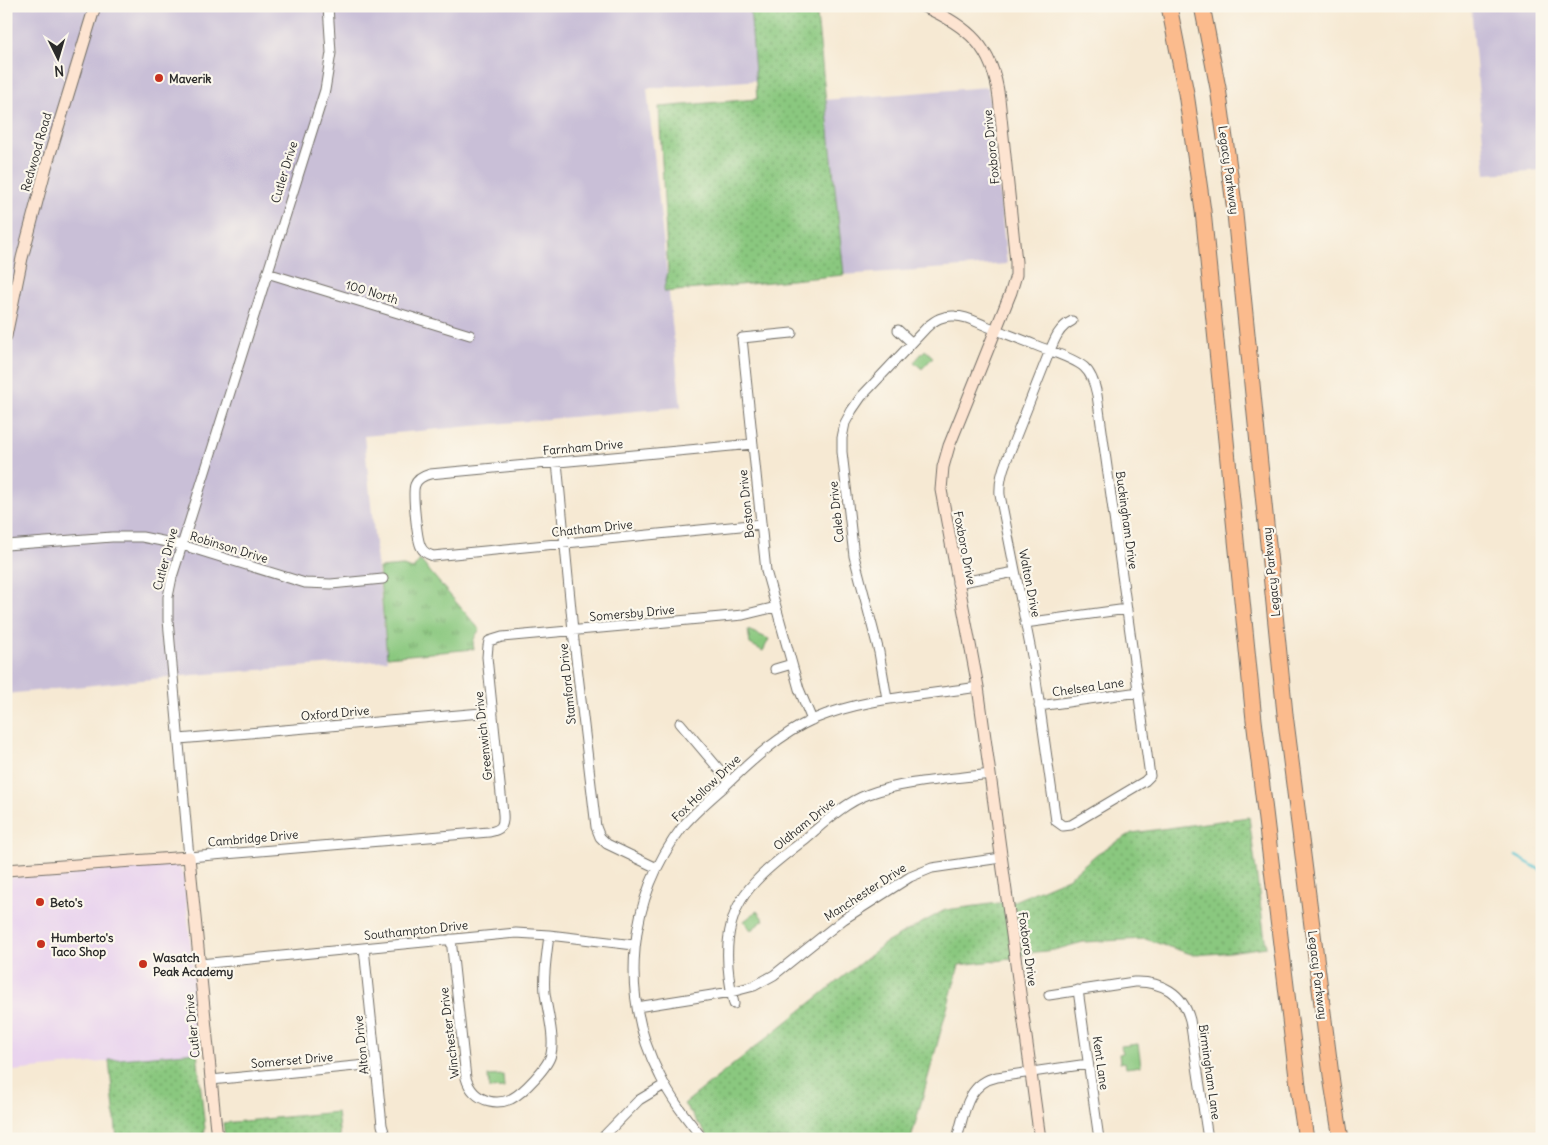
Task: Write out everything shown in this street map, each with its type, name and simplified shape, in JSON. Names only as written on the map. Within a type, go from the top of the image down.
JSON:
[{"type":"highway","points":[[1169,6],[1186,93],[1203,211],[1254,720],[1306,1139]]},
{"type":"highway","name":"Legacy Parkway","points":[[1202,6],[1218,88],[1234,204],[1285,714],[1332,1083],[1342,1139]]},
{"type":"street","name":"Redwood Road","points":[[6,336],[22,258],[46,167],[94,6]]},
{"type":"street","name":"Cutler Drive","points":[[217,1139],[189,857],[168,606],[172,577],[327,81],[331,53],[328,6]]},
{"type":"street","name":"Foxboro Drive","points":[[923,6],[950,19],[967,30],[988,57],[998,86],[1016,265],[1013,286],[949,446],[941,474],[942,498],[978,687],[1040,1139]]},
{"type":"street","name":"100 North","points":[[267,273],[470,335]]},
{"type":"street","name":"Caleb Drive","points":[[887,699],[879,652],[854,556],[842,452],[845,424],[856,404],[933,322],[949,316],[965,318],[995,329]]},
{"type":"street","name":"Walton Drive","points":[[1061,825],[1055,818],[1034,666],[1000,495],[1000,479],[1059,332],[1062,327],[1072,321]]},
{"type":"street","name":"Buckingham Drive","points":[[995,329],[1082,365],[1090,374],[1095,385],[1139,692],[1150,776],[1145,781],[1071,825],[1061,825]]},
{"type":"street","points":[[898,330],[912,343]]},
{"type":"street","name":"Boston Drive","points":[[792,333],[742,338],[766,570],[800,694],[812,720]]},
{"type":"street","name":"Farnham Drive","points":[[426,553],[420,546],[419,541],[414,493],[415,484],[418,480],[430,474],[753,444]]},
{"type":"street","name":"Stamford Drive","points":[[557,462],[597,832],[603,840],[612,846],[657,868]]},
{"type":"street","name":"Chatham Drive","points":[[426,553],[437,556],[761,524]]},
{"type":"street","name":"Robinson Drive","points":[[6,545],[129,536],[182,545],[305,583],[331,584],[384,579]]},
{"type":"street","points":[[958,583],[1015,572]]},
{"type":"street","name":"Somersby Drive","points":[[489,642],[502,637],[743,615],[776,607]]},
{"type":"street","points":[[1025,624],[1127,609]]},
{"type":"street","name":"Greenwich Drive","points":[[489,642],[488,656],[503,814],[501,828]]},
{"type":"street","points":[[775,668],[792,664]]},
{"type":"street","name":"Fox Hollow Drive","points":[[702,1139],[664,1086],[647,1048],[637,1007],[634,976],[634,945],[642,908],[657,868],[674,840],[684,825],[729,781],[776,742],[812,720],[841,709],[887,699],[978,687]]},
{"type":"street","name":"Chelsea Lane","points":[[1039,706],[1139,692]]},
{"type":"street","name":"Oxford Drive","points":[[179,739],[493,712]]},
{"type":"street","points":[[680,723],[729,781]]},
{"type":"street","name":"Oldham Drive","points":[[731,992],[727,962],[728,933],[738,905],[760,876],[836,813],[862,797],[893,787],[990,774]]},
{"type":"street","name":"Cambridge Drive","points":[[6,870],[489,832],[501,828]]},
{"type":"street","name":"Manchester Drive","points":[[637,1007],[731,992],[754,986],[768,979],[844,919],[917,873],[940,867],[1001,858]]},
{"type":"street","name":"Southampton Drive","points":[[200,964],[516,933],[634,945]]},
{"type":"street","name":"Winchester Drive","points":[[452,939],[466,1078],[472,1090],[480,1098],[490,1102],[500,1102],[519,1094],[544,1068],[551,1056],[552,1042],[544,986],[549,935]]},
{"type":"street","name":"Alton Drive","points":[[364,948],[382,1125],[386,1139]]},
{"type":"street","name":"Birmingham Lane","points":[[1049,995],[1134,982],[1146,982],[1162,986],[1177,996],[1187,1010],[1190,1020],[1208,1139]]},
{"type":"street","name":"Kent Lane","points":[[1078,990],[1099,1139]]},
{"type":"street","points":[[731,992],[734,1004]]},
{"type":"street","name":"Somerset Drive","points":[[211,1080],[376,1064]]},
{"type":"street","points":[[957,1139],[969,1099],[979,1085],[991,1078],[1088,1064]]},
{"type":"street","points":[[601,1139],[639,1100],[664,1086]]},
{"type":"shaded area","points":[[6,6],[755,6],[762,80],[647,88],[681,407],[364,436],[387,660],[181,676],[6,694]]},
{"type":"shaded area","points":[[1471,6],[1542,6],[1542,170],[1486,174]]},
{"type":"shaded area","points":[[988,87],[1007,264],[843,275],[824,100]]},
{"type":"shaded area","points":[[174,864],[179,866],[184,876],[201,1052],[13,1071],[6,1002],[6,878]]},
{"type":"green space","points":[[750,6],[816,6],[844,275],[665,292],[664,288],[668,272],[659,107],[757,99]]},
{"type":"green space","points":[[925,350],[933,357],[922,369],[914,362]]},
{"type":"green space","points":[[420,560],[480,630],[474,638],[474,649],[387,657],[379,568],[403,566],[413,569]]},
{"type":"green space","points":[[748,630],[769,639],[763,651],[750,644]]},
{"type":"green space","points":[[1249,817],[1266,947],[1194,955],[1145,939],[1083,942],[1004,960],[959,965],[911,1139],[710,1139],[684,1104],[884,944],[945,910],[1014,901],[1068,878],[1098,853],[1132,833]]},
{"type":"green space","points":[[757,911],[764,920],[751,930],[744,921]]},
{"type":"green space","points":[[1138,1044],[1141,1066],[1126,1068],[1125,1062],[1120,1063],[1119,1054],[1123,1053],[1121,1046]]},
{"type":"green space","points":[[197,1052],[205,1129],[203,1139],[117,1139],[109,1060]]},
{"type":"green space","points":[[503,1075],[504,1088],[489,1089],[488,1076]]},
{"type":"green space","points":[[337,1112],[340,1139],[225,1139],[223,1123]]},
{"type":"waterway","points":[[1516,856],[1542,871]]},
{"type":"place","name":"Maverik","points":[[159,78]]},
{"type":"place","name":"Beto's","points":[[40,902]]},
{"type":"place","name":"Humberto's Taco Shop","points":[[41,944]]},
{"type":"place","name":"Wasatch Peak Academy","points":[[143,964]]}]
